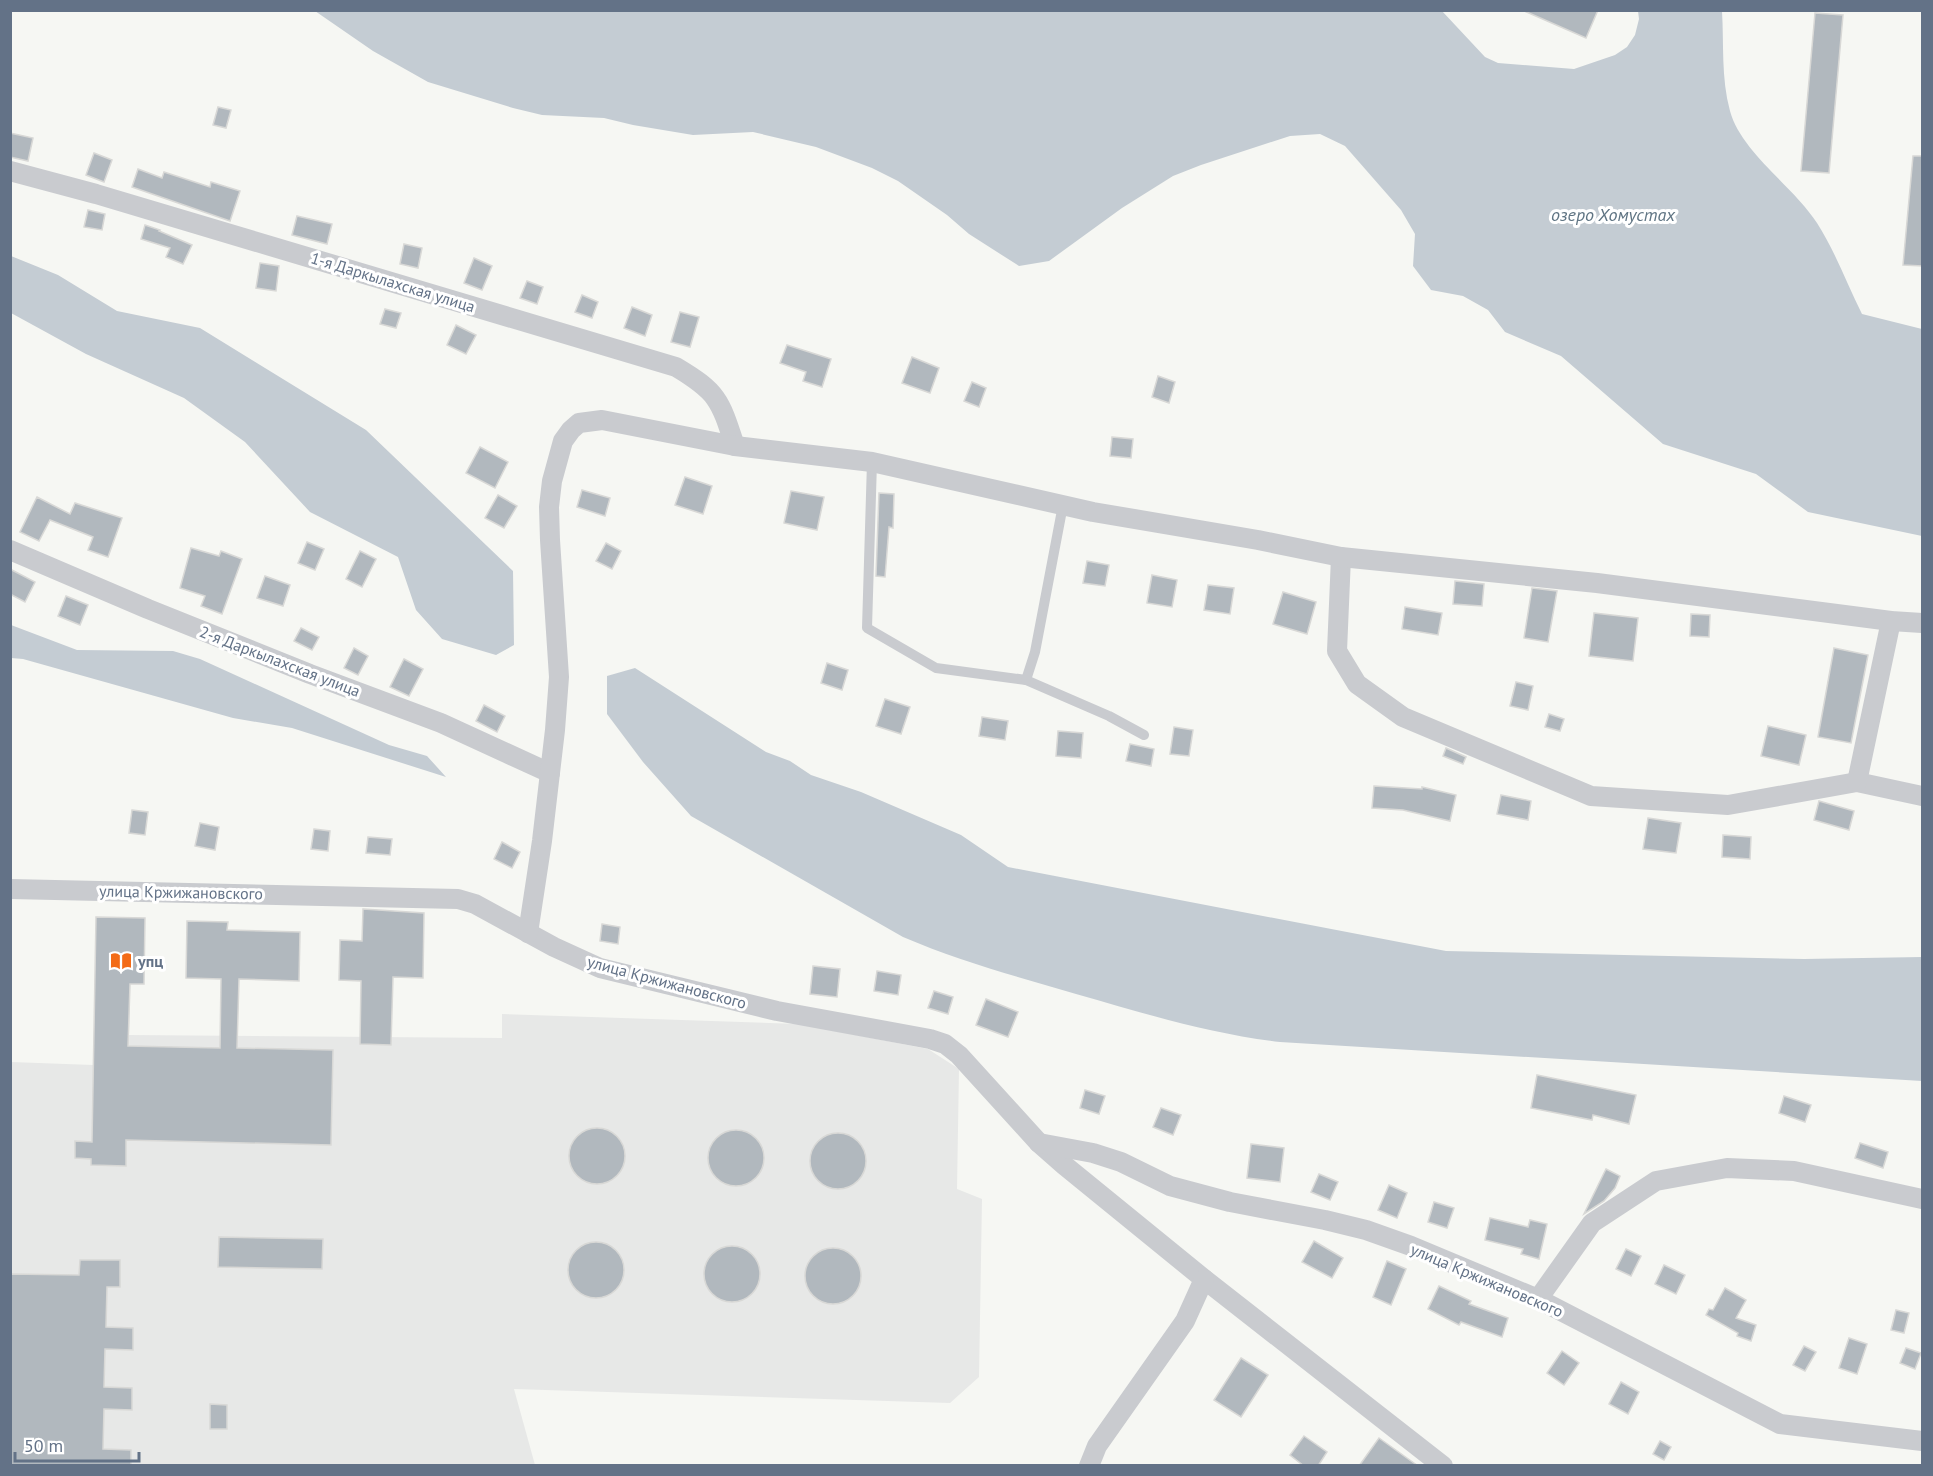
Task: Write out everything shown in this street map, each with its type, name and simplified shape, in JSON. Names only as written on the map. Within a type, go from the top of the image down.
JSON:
[{"type":"street","name":"1-я Даркылахская улица","points":[[10,171],[676,367],[704,385],[722,405],[735,446]]},
{"type":"street","points":[[528,933],[542,841],[559,677],[549,507],[552,481],[563,441],[579,423],[602,420],[735,446],[872,462],[1063,506],[1341,557],[1597,583],[1891,621],[1923,623]]},
{"type":"street","name":"2-я Даркылахская улица","points":[[10,550],[159,613],[441,723],[550,773]]},
{"type":"street","points":[[1341,557],[1337,651],[1356,684],[1403,717],[1591,796],[1728,805],[1857,782],[1923,796]]},
{"type":"street","points":[[1857,782],[1891,621]]},
{"type":"street","name":"улица Кржижановского","points":[[10,889],[458,899],[475,904],[563,951],[610,970],[777,1011],[930,1039],[945,1044],[973,1069],[1040,1143],[1071,1171],[1204,1279],[1443,1466]]},
{"type":"street","name":"улица Кржижановского","points":[[1040,1143],[1121,1162],[1170,1186],[1230,1202],[1366,1230],[1411,1246],[1538,1299],[1780,1424],[1923,1441]]},
{"type":"street","points":[[1538,1299],[1592,1223],[1656,1181],[1727,1167],[1794,1171],[1923,1199]]},
{"type":"street","points":[[1089,1466],[1097,1446],[1185,1321],[1204,1279]]},
{"type":"lane","points":[[872,462],[867,628],[936,668],[1026,680],[1109,716],[1144,735]]},
{"type":"lane","points":[[1026,680],[1035,652],[1063,506]]},
{"type":"shaded area","points":[[95,989],[130,990],[129,1035],[502,1038],[502,1014],[799,1024],[928,1049],[959,1069],[957,1189],[982,1199],[979,1377],[950,1403],[514,1389],[535,1465],[11,1466],[11,1062],[93,1065]]},
{"type":"water","name":"озеро Хомустах","points":[[315,11],[1442,11],[1485,57],[1498,63],[1574,69],[1615,55],[1627,47],[1635,35],[1639,19],[1638,11],[1722,11],[1727,99],[1736,126],[1745,141],[1817,223],[1862,314],[1922,329],[1922,536],[1808,512],[1756,474],[1663,444],[1561,356],[1505,332],[1488,310],[1463,296],[1431,290],[1413,266],[1415,234],[1401,210],[1345,146],[1320,134],[1290,136],[1173,176],[1122,208],[1049,261],[1019,266],[969,234],[947,215],[898,181],[872,168],[816,147],[753,132],[693,135],[604,118],[542,115],[513,108],[428,82],[373,51]]},
{"type":"water","points":[[11,256],[58,275],[117,311],[200,328],[366,430],[513,571],[514,645],[496,655],[442,639],[416,610],[398,557],[310,512],[245,442],[184,398],[86,354],[11,313]]},
{"type":"water","points":[[11,625],[77,650],[173,651],[200,659],[389,745],[427,756],[446,777],[292,728],[233,718],[23,659],[11,658]]},
{"type":"water","points":[[635,668],[766,752],[790,761],[811,775],[861,792],[961,835],[1008,867],[1446,951],[1804,959],[1922,957],[1922,1081],[1280,1042],[1228,1034],[1177,1022],[945,954],[903,937],[691,816],[643,762],[607,714],[607,676]]},
{"type":"building","points":[[1522,10],[1598,10],[1586,38]]},
{"type":"building","points":[[1815,13],[1843,15],[1829,173],[1801,171]]},
{"type":"building","points":[[218,107],[231,110],[226,128],[213,125]]},
{"type":"building","points":[[10,133],[33,138],[28,161],[10,157]]},
{"type":"building","points":[[94,153],[112,160],[104,182],[86,175]]},
{"type":"building","points":[[1913,156],[1923,156],[1923,266],[1903,265]]},
{"type":"building","points":[[138,169],[162,178],[164,172],[210,187],[211,182],[240,191],[230,221],[132,187]]},
{"type":"building","points":[[88,210],[105,214],[102,230],[84,227]]},
{"type":"building","points":[[297,216],[332,224],[327,244],[292,235]]},
{"type":"building","points":[[145,225],[192,245],[183,264],[166,257],[170,248],[141,239]]},
{"type":"building","points":[[404,244],[422,248],[418,268],[400,264]]},
{"type":"building","points":[[474,258],[492,266],[482,290],[464,283]]},
{"type":"building","points":[[260,263],[279,266],[276,291],[256,288]]},
{"type":"building","points":[[527,281],[543,287],[537,304],[520,298]]},
{"type":"building","points":[[582,295],[598,302],[592,318],[575,312]]},
{"type":"building","points":[[632,307],[652,315],[645,336],[624,328]]},
{"type":"building","points":[[385,309],[401,313],[396,328],[380,324]]},
{"type":"building","points":[[680,312],[699,317],[690,347],[671,342]]},
{"type":"building","points":[[456,325],[476,335],[466,354],[447,345]]},
{"type":"building","points":[[787,345],[831,359],[822,387],[803,381],[806,372],[780,363]]},
{"type":"building","points":[[912,357],[939,368],[930,393],[902,383]]},
{"type":"building","points":[[1158,376],[1175,382],[1169,403],[1152,397]]},
{"type":"building","points":[[972,382],[986,388],[979,407],[964,401]]},
{"type":"building","points":[[1112,437],[1133,439],[1131,458],[1110,456]]},
{"type":"building","points":[[480,447],[508,462],[495,488],[466,473]]},
{"type":"building","points":[[685,477],[712,486],[703,514],[675,505]]},
{"type":"building","points":[[582,490],[610,498],[605,516],[577,507]]},
{"type":"building","points":[[791,491],[824,497],[817,530],[784,523]]},
{"type":"building","points":[[879,493],[894,494],[893,528],[889,527],[885,577],[876,576]]},
{"type":"building","points":[[498,495],[517,506],[504,528],[485,518]]},
{"type":"building","points":[[37,497],[70,514],[75,503],[122,518],[108,557],[88,550],[93,537],[50,520],[39,541],[20,532]]},
{"type":"building","points":[[307,542],[324,549],[315,570],[298,563]]},
{"type":"building","points":[[606,543],[621,551],[612,569],[596,561]]},
{"type":"building","points":[[191,548],[219,556],[221,551],[242,559],[222,614],[201,606],[205,596],[180,588]]},
{"type":"building","points":[[360,551],[376,559],[362,587],[346,579]]},
{"type":"building","points":[[1087,561],[1109,565],[1105,586],[1083,583]]},
{"type":"building","points":[[10,569],[35,582],[25,602],[10,594]]},
{"type":"building","points":[[1152,575],[1177,580],[1172,607],[1147,603]]},
{"type":"building","points":[[265,576],[290,585],[283,606],[257,598]]},
{"type":"building","points":[[1455,581],[1484,584],[1482,606],[1453,604]]},
{"type":"building","points":[[1208,585],[1234,588],[1230,614],[1204,610]]},
{"type":"building","points":[[1532,588],[1557,591],[1548,642],[1524,638]]},
{"type":"building","points":[[1283,592],[1316,602],[1307,634],[1273,624]]},
{"type":"building","points":[[66,596],[88,605],[80,625],[58,616]]},
{"type":"building","points":[[1405,607],[1442,613],[1438,635],[1402,629]]},
{"type":"building","points":[[1594,613],[1638,618],[1633,661],[1589,656]]},
{"type":"building","points":[[1691,614],[1710,615],[1709,637],[1690,636]]},
{"type":"building","points":[[301,628],[319,637],[312,650],[294,641]]},
{"type":"building","points":[[354,648],[368,656],[358,675],[344,668]]},
{"type":"building","points":[[1834,648],[1868,655],[1851,743],[1818,737]]},
{"type":"building","points":[[404,659],[423,669],[409,696],[390,687]]},
{"type":"building","points":[[827,663],[848,670],[842,690],[821,683]]},
{"type":"building","points":[[1516,682],[1533,686],[1528,710],[1510,706]]},
{"type":"building","points":[[885,699],[910,707],[901,734],[876,726]]},
{"type":"building","points":[[484,705],[505,716],[497,732],[476,721]]},
{"type":"building","points":[[1549,714],[1564,719],[1560,731],[1545,727]]},
{"type":"building","points":[[982,717],[1008,721],[1005,740],[979,736]]},
{"type":"building","points":[[1768,726],[1806,735],[1799,765],[1761,756]]},
{"type":"building","points":[[1174,727],[1193,730],[1189,756],[1170,754]]},
{"type":"building","points":[[1058,731],[1083,733],[1081,758],[1056,756]]},
{"type":"building","points":[[1130,744],[1154,749],[1151,766],[1126,761]]},
{"type":"building","points":[[1446,748],[1466,757],[1463,764],[1443,756]]},
{"type":"building","points":[[1374,786],[1422,789],[1422,787],[1456,795],[1450,821],[1403,810],[1372,808]]},
{"type":"building","points":[[1501,795],[1531,801],[1528,820],[1497,814]]},
{"type":"building","points":[[1819,801],[1854,811],[1849,830],[1814,820]]},
{"type":"building","points":[[132,810],[148,812],[145,835],[129,833]]},
{"type":"building","points":[[1648,818],[1681,823],[1676,853],[1643,849]]},
{"type":"building","points":[[200,823],[219,827],[215,850],[195,846]]},
{"type":"building","points":[[314,829],[330,831],[328,851],[311,849]]},
{"type":"building","points":[[1723,835],[1751,837],[1750,859],[1722,857]]},
{"type":"building","points":[[368,837],[392,839],[390,855],[366,853]]},
{"type":"building","points":[[502,842],[520,852],[512,868],[494,859]]},
{"type":"building","points":[[363,909],[424,913],[423,978],[393,977],[391,1045],[360,1044],[361,981],[339,980],[340,940],[362,941]]},
{"type":"building","points":[[96,917],[145,918],[144,984],[130,984],[128,1046],[220,1048],[221,979],[186,978],[187,921],[228,922],[227,930],[300,932],[299,981],[239,979],[237,1048],[333,1050],[331,1145],[126,1140],[126,1166],[91,1165],[91,1159],[75,1158],[75,1141],[92,1142]]},
{"type":"building","points":[[602,924],[620,927],[618,944],[600,941]]},
{"type":"building","points":[[813,966],[840,969],[837,997],[810,994]]},
{"type":"building","points":[[877,971],[901,975],[898,995],[874,991]]},
{"type":"building","points":[[934,991],[953,997],[948,1014],[928,1008]]},
{"type":"building","points":[[986,999],[1018,1012],[1008,1037],[976,1025]]},
{"type":"building","points":[[1537,1075],[1636,1095],[1629,1124],[1593,1115],[1592,1120],[1531,1108]]},
{"type":"building","points":[[1085,1090],[1105,1096],[1099,1114],[1080,1108]]},
{"type":"building","points":[[1784,1096],[1811,1105],[1805,1122],[1779,1113]]},
{"type":"building","points":[[1161,1108],[1181,1115],[1173,1135],[1153,1127]]},
{"type":"building","points":[[597,1128],[608,1130],[617,1136],[623,1145],[625,1156],[623,1167],[617,1176],[608,1182],[597,1184],[586,1182],[577,1176],[571,1167],[569,1156],[571,1145],[577,1136],[586,1130]]},
{"type":"building","points":[[736,1130],[747,1132],[756,1138],[762,1147],[764,1158],[762,1169],[756,1178],[747,1184],[736,1186],[725,1184],[716,1178],[710,1169],[708,1158],[710,1147],[716,1138],[725,1132]]},
{"type":"building","points":[[838,1133],[849,1135],[858,1141],[864,1150],[866,1161],[864,1172],[858,1181],[849,1187],[838,1189],[827,1187],[818,1181],[812,1172],[810,1161],[812,1150],[818,1141],[827,1135]]},
{"type":"building","points":[[1860,1143],[1888,1152],[1883,1168],[1855,1158]]},
{"type":"building","points":[[1251,1144],[1284,1148],[1280,1182],[1247,1178]]},
{"type":"building","points":[[1606,1169],[1620,1176],[1615,1188],[1604,1201],[1584,1214]]},
{"type":"building","points":[[1319,1174],[1338,1182],[1330,1200],[1311,1192]]},
{"type":"building","points":[[1389,1185],[1407,1193],[1397,1218],[1378,1210]]},
{"type":"building","points":[[1434,1202],[1454,1208],[1447,1228],[1428,1222]]},
{"type":"building","points":[[1490,1218],[1528,1227],[1530,1220],[1547,1224],[1539,1259],[1521,1254],[1523,1249],[1485,1240]]},
{"type":"building","points":[[219,1237],[323,1239],[322,1269],[218,1267]]},
{"type":"building","points":[[1314,1241],[1343,1258],[1332,1278],[1302,1262]]},
{"type":"building","points":[[596,1242],[607,1244],[616,1250],[622,1259],[624,1270],[622,1281],[616,1290],[607,1296],[596,1298],[585,1296],[576,1290],[570,1281],[568,1270],[570,1259],[576,1250],[585,1244]]},
{"type":"building","points":[[732,1246],[743,1248],[752,1254],[758,1263],[760,1274],[758,1285],[752,1294],[743,1300],[732,1302],[721,1300],[712,1294],[706,1285],[704,1274],[706,1263],[712,1254],[721,1248]]},
{"type":"building","points":[[833,1248],[844,1250],[853,1256],[859,1265],[861,1276],[859,1287],[853,1296],[844,1302],[833,1304],[822,1302],[813,1296],[807,1287],[805,1276],[807,1265],[813,1256],[822,1250]]},
{"type":"building","points":[[1626,1249],[1641,1256],[1631,1276],[1616,1269]]},
{"type":"building","points":[[80,1260],[120,1260],[120,1287],[107,1287],[106,1327],[133,1328],[133,1350],[105,1349],[104,1387],[132,1388],[132,1410],[104,1409],[103,1449],[131,1450],[131,1466],[10,1466],[10,1274],[79,1275]]},
{"type":"building","points":[[1387,1261],[1406,1269],[1391,1305],[1373,1297]]},
{"type":"building","points":[[1664,1265],[1685,1275],[1676,1294],[1655,1284]]},
{"type":"building","points":[[1439,1286],[1471,1301],[1469,1304],[1508,1318],[1502,1337],[1461,1322],[1459,1325],[1428,1309]]},
{"type":"building","points":[[1725,1288],[1746,1300],[1736,1318],[1756,1325],[1751,1341],[1737,1336],[1738,1333],[1706,1315],[1709,1309],[1713,1310]]},
{"type":"building","points":[[1896,1310],[1909,1313],[1904,1333],[1891,1330]]},
{"type":"building","points":[[1849,1338],[1867,1344],[1857,1374],[1839,1368]]},
{"type":"building","points":[[1804,1346],[1816,1352],[1805,1371],[1793,1365]]},
{"type":"building","points":[[1906,1348],[1921,1353],[1915,1369],[1900,1363]]},
{"type":"building","points":[[1562,1351],[1579,1363],[1564,1385],[1547,1373]]},
{"type":"building","points":[[1241,1358],[1268,1375],[1241,1417],[1214,1400]]},
{"type":"building","points":[[1621,1382],[1639,1392],[1628,1414],[1609,1404]]},
{"type":"building","points":[[210,1404],[227,1405],[227,1429],[210,1429]]},
{"type":"building","points":[[1304,1436],[1327,1452],[1318,1466],[1304,1466],[1290,1455]]},
{"type":"building","points":[[1379,1438],[1418,1466],[1359,1466]]},
{"type":"building","points":[[1660,1441],[1671,1447],[1664,1460],[1653,1454]]},
{"type":"place","name":"упц","points":[[121,961]]}]
